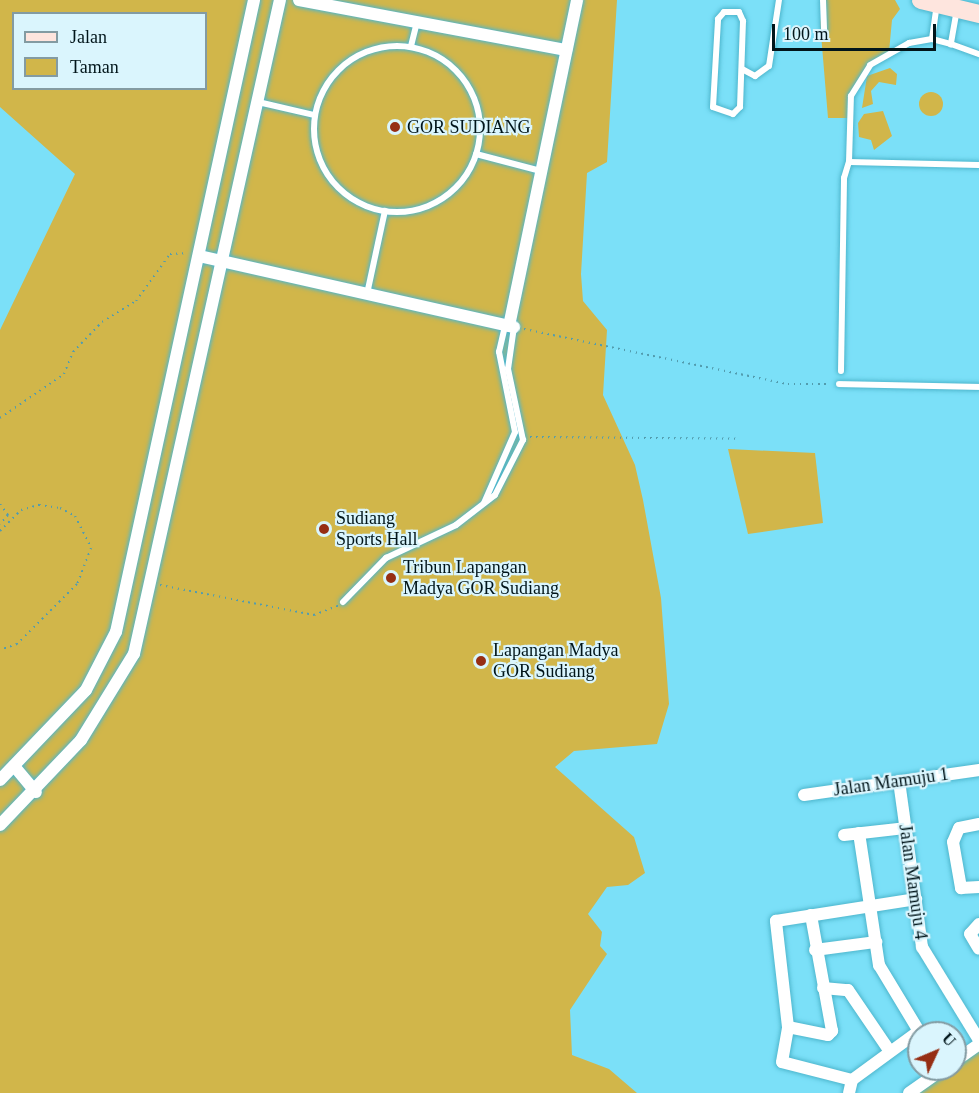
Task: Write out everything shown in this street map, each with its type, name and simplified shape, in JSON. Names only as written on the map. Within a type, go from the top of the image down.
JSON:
[{"type":"main road","points":[[929,2],[979,14]]},
{"type":"street","points":[[0,780],[86,690],[116,632],[200,256],[254,0]]},
{"type":"street","points":[[0,825],[36,792],[121,682],[134,654],[224,261],[280,0]]},
{"type":"street","points":[[299,0],[566,50]]},
{"type":"street","points":[[200,256],[509,326],[577,0]]},
{"type":"street","points":[[14,766],[36,792]]},
{"type":"street","name":"Jalan Mamuju 1","points":[[804,795],[979,770]]},
{"type":"street","name":"Jalan Mamuju 4","points":[[899,781],[923,952],[979,1042]]},
{"type":"street","points":[[979,824],[959,828],[953,842],[961,888],[979,887]]},
{"type":"street","points":[[844,835],[905,828]]},
{"type":"street","points":[[859,834],[881,970],[912,1021]]},
{"type":"street","points":[[852,1080],[784,1063],[788,1027],[776,923],[811,915],[916,899]]},
{"type":"street","points":[[788,1027],[830,1034],[811,915]]},
{"type":"street","points":[[979,924],[970,934],[979,949]]},
{"type":"street","points":[[815,950],[876,942]]},
{"type":"street","points":[[823,988],[846,988],[889,1050]]},
{"type":"street","points":[[849,1093],[852,1080],[889,1050],[907,1039]]},
{"type":"street","points":[[967,1052],[979,1042]]},
{"type":"street","points":[[909,1093],[926,1081]]},
{"type":"lane","points":[[742,69],[755,76],[769,66],[778,0]]},
{"type":"lane","points":[[823,0],[824,30]]},
{"type":"lane","points":[[929,2],[932,39]]},
{"type":"lane","points":[[951,44],[957,9]]},
{"type":"lane","points":[[723,12],[742,16],[742,69],[740,107],[720,114],[713,107],[717,20],[723,12]]},
{"type":"lane","points":[[411,46],[417,21]]},
{"type":"lane","points":[[841,371],[844,178],[849,162],[851,96],[858,81],[889,52],[932,39],[979,54]]},
{"type":"lane","points":[[411,46],[435,54],[471,91],[479,116],[476,154],[456,188],[436,203],[385,211],[364,205],[329,178],[316,148],[314,115],[338,69],[359,53],[411,46]]},
{"type":"lane","points":[[258,102],[314,115]]},
{"type":"lane","points":[[476,154],[541,171]]},
{"type":"lane","points":[[849,162],[979,165]]},
{"type":"lane","points":[[367,294],[385,211]]},
{"type":"lane","points":[[343,602],[386,558],[483,507],[503,480],[524,436],[508,369],[509,326]]},
{"type":"lane","points":[[483,507],[515,432],[499,352],[509,326]]},
{"type":"lane","points":[[839,384],[979,387]]},
{"type":"path","points":[[0,418],[64,374],[73,352],[102,322],[136,301],[170,254],[200,256]]},
{"type":"path","points":[[509,326],[788,384],[839,384]]},
{"type":"path","points":[[524,436],[740,439]]},
{"type":"path","points":[[0,504],[8,515],[0,524]]},
{"type":"path","points":[[0,531],[21,510],[39,505],[60,508],[75,516],[91,548],[77,584],[17,644],[0,650]]},
{"type":"path","points":[[152,583],[314,615],[343,602]]},
{"type":"green space","name":"Sudiang Sports Hall","points":[[0,0],[617,0],[607,162],[587,173],[581,274],[583,301],[607,330],[603,395],[635,465],[643,500],[661,598],[669,704],[657,744],[574,751],[555,767],[634,837],[645,873],[628,885],[607,887],[588,914],[602,932],[600,946],[607,954],[570,1010],[572,1055],[609,1069],[637,1093],[0,1093],[0,330],[75,174],[0,107]]},
{"type":"green space","points":[[825,0],[895,0],[900,9],[892,20],[889,52],[870,65],[851,96],[851,118],[828,118],[820,22]]},
{"type":"green space","points":[[890,68],[897,74],[896,85],[879,82],[871,91],[873,104],[862,108],[867,76]]},
{"type":"green space","points":[[931,92],[940,95],[943,104],[940,113],[931,116],[922,113],[919,104],[922,95]]},
{"type":"green space","points":[[883,111],[892,136],[874,150],[871,140],[859,137],[858,123],[864,114]]},
{"type":"green space","points":[[728,449],[815,453],[823,523],[748,534]]},
{"type":"green space","points":[[979,1044],[979,1093],[909,1093],[926,1081],[967,1081],[967,1052]]},
{"type":"place","name":"GOR SUDIANG","points":[[395,127]]},
{"type":"place","name":"Sudiang Sports Hall","points":[[324,529]]},
{"type":"place","name":"Tribun Lapangan Madya GOR Sudiang","points":[[391,578]]},
{"type":"place","name":"Lapangan Madya GOR Sudiang","points":[[481,661]]}]
